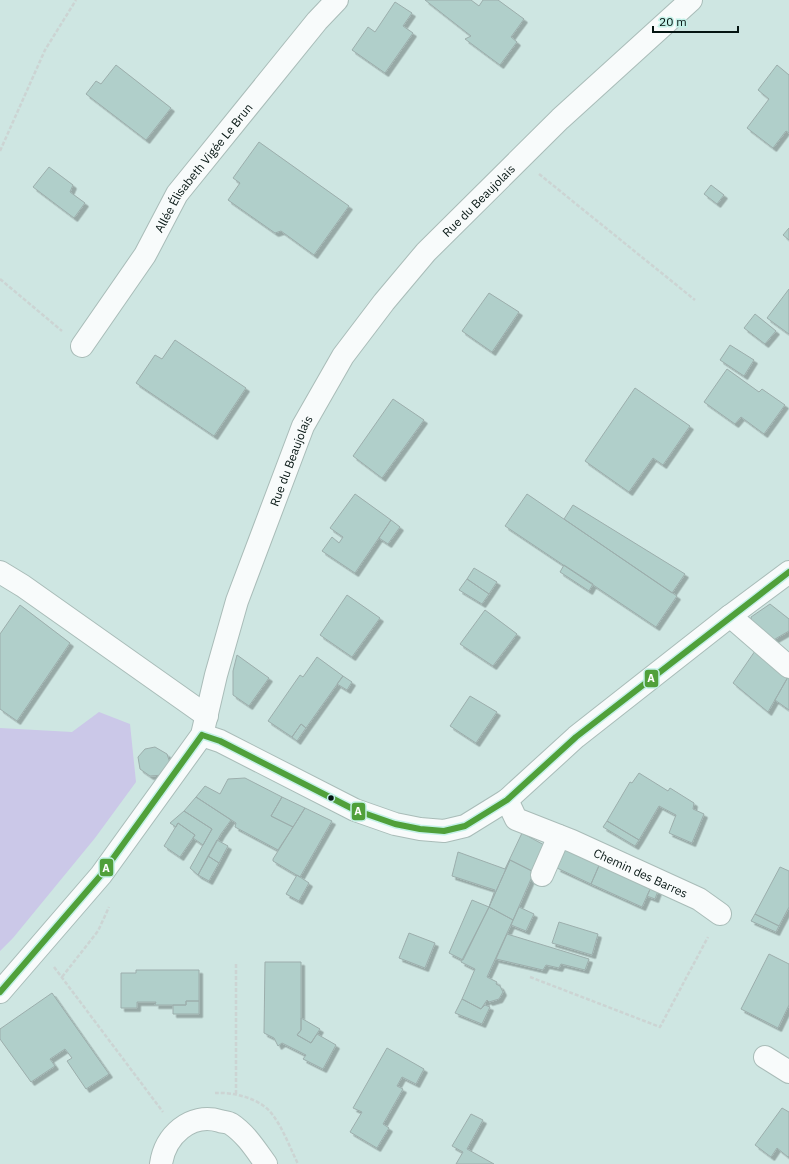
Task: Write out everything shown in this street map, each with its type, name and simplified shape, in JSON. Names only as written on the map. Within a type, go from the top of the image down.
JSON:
[{"type":"street","name":"Allée Élisabeth Vigée Le Brun","points":[[82,346],[145,255],[177,194],[317,21],[337,0]]},
{"type":"street","name":"Rue du Beaujolais","points":[[0,992],[101,875],[204,725],[237,601],[307,420],[343,356],[384,302],[426,252],[560,119],[691,0]]},
{"type":"street","points":[[0,572],[23,586],[204,725],[220,741],[355,810],[395,824],[420,830],[444,831],[465,826],[507,800],[576,737],[730,616],[789,572]]},
{"type":"street","points":[[730,616],[789,667]]},
{"type":"street","name":"Chemin des Barres","points":[[507,800],[516,819],[700,898],[720,914]]},
{"type":"street","points":[[542,875],[558,836]]},
{"type":"street","points":[[765,1057],[789,1072]]},
{"type":"street","points":[[160,1164],[163,1151],[173,1134],[192,1122],[208,1117],[230,1124],[250,1142],[266,1164]]},
{"type":"path","points":[[0,151],[45,50],[76,0]]},
{"type":"path","points":[[520,159],[695,300]]},
{"type":"path","points":[[0,279],[82,346]]},
{"type":"path","points":[[62,977],[98,931],[108,913],[110,903],[108,892],[101,875]]},
{"type":"path","points":[[530,977],[660,1027],[720,914]]},
{"type":"path","points":[[40,947],[178,1131]]},
{"type":"path","points":[[230,1124],[236,1095],[236,964]]},
{"type":"shaded area","points":[[99,712],[130,724],[136,782],[95,838],[13,938],[0,951],[0,728],[72,732]]},
{"type":"building","points":[[425,0],[471,0],[479,6],[483,0],[498,0],[524,19],[511,37],[517,42],[500,65],[465,39],[471,36]]},
{"type":"building","points":[[395,2],[412,13],[403,26],[413,33],[385,73],[352,50],[368,27],[375,32]]},
{"type":"building","points":[[116,65],[171,108],[146,140],[86,94],[96,81],[101,84]]},
{"type":"building","points":[[777,65],[789,75],[789,133],[786,131],[773,148],[747,128],[769,99],[758,90]]},
{"type":"building","points":[[259,142],[349,206],[314,255],[281,231],[275,233],[228,200],[240,183],[233,178]]},
{"type":"building","points":[[49,167],[73,185],[70,192],[85,203],[74,218],[33,187]]},
{"type":"building","points":[[711,185],[724,195],[717,204],[704,194]]},
{"type":"building","points":[[789,228],[789,240],[783,235]]},
{"type":"building","points":[[789,289],[789,334],[767,318]]},
{"type":"building","points":[[489,293],[519,312],[492,352],[462,331]]},
{"type":"building","points":[[755,314],[776,331],[765,344],[744,328]]},
{"type":"building","points":[[175,340],[246,388],[214,436],[136,383],[155,355],[162,359]]},
{"type":"building","points":[[730,345],[754,360],[744,376],[720,360]]},
{"type":"building","points":[[727,369],[759,392],[762,389],[785,405],[764,434],[741,417],[735,424],[704,402]]},
{"type":"building","points":[[635,388],[690,426],[663,465],[653,458],[629,492],[585,461]]},
{"type":"building","points":[[393,399],[424,420],[382,478],[353,456]]},
{"type":"building","points":[[355,494],[391,520],[355,573],[322,551],[332,537],[339,543],[343,537],[330,528]]},
{"type":"building","points":[[527,494],[677,596],[656,627],[505,526]]},
{"type":"building","points":[[573,505],[685,574],[672,593],[564,519]]},
{"type":"building","points":[[391,520],[400,527],[388,544],[379,538]]},
{"type":"building","points":[[564,565],[593,584],[589,591],[560,572]]},
{"type":"building","points":[[474,568],[497,582],[489,594],[467,579]]},
{"type":"building","points":[[467,579],[489,594],[482,604],[459,590]]},
{"type":"building","points":[[347,595],[380,618],[352,657],[320,635]]},
{"type":"building","points":[[770,604],[789,619],[789,631],[770,642],[752,627],[751,617]]},
{"type":"building","points":[[20,605],[70,643],[17,721],[0,709],[0,634]]},
{"type":"building","points":[[485,610],[517,634],[493,666],[460,644]]},
{"type":"building","points":[[755,651],[788,677],[768,712],[733,683]]},
{"type":"building","points":[[237,655],[269,678],[249,706],[233,695],[233,671]]},
{"type":"building","points":[[317,657],[343,676],[306,728],[301,724],[292,737],[268,721],[300,675],[303,677]]},
{"type":"building","points":[[343,676],[352,682],[347,690],[337,684]]},
{"type":"building","points":[[788,677],[789,678],[789,710],[775,700]]},
{"type":"building","points":[[470,696],[497,712],[476,743],[450,726]]},
{"type":"building","points":[[301,724],[306,728],[297,741],[292,737]]},
{"type":"building","points":[[155,747],[167,754],[170,763],[163,775],[150,776],[140,769],[138,757],[145,749]]},
{"type":"building","points":[[639,773],[668,791],[670,788],[694,803],[693,809],[704,814],[692,843],[669,833],[676,815],[659,806],[639,840],[607,821],[630,782],[632,783]]},
{"type":"building","points":[[245,778],[282,797],[271,816],[293,827],[278,850],[235,827],[236,823],[196,797],[205,786],[220,794],[228,779]]},
{"type":"building","points":[[196,797],[231,820],[221,834],[198,875],[190,868],[212,829],[184,811]]},
{"type":"building","points":[[282,797],[305,808],[293,827],[271,816]]},
{"type":"building","points":[[305,808],[332,821],[300,877],[273,861],[273,859]]},
{"type":"building","points":[[184,811],[212,829],[203,845],[193,838],[195,835],[178,823],[176,827],[170,823]]},
{"type":"building","points":[[607,821],[639,840],[635,846],[603,827]]},
{"type":"building","points":[[178,823],[195,835],[180,857],[164,846]]},
{"type":"building","points":[[522,833],[546,846],[534,872],[510,860],[489,907],[495,890],[452,876],[458,852],[505,869]]},
{"type":"building","points":[[217,840],[228,846],[219,863],[208,856]]},
{"type":"building","points":[[567,846],[601,861],[591,884],[557,868]]},
{"type":"building","points":[[208,856],[219,863],[209,881],[198,875]]},
{"type":"building","points":[[510,860],[534,872],[513,920],[489,907]]},
{"type":"building","points":[[601,861],[652,885],[642,907],[591,884]]},
{"type":"building","points":[[780,867],[789,871],[789,907],[779,926],[755,914]]},
{"type":"building","points":[[297,875],[309,883],[299,901],[286,894]]},
{"type":"building","points":[[652,885],[659,888],[655,899],[647,896]]},
{"type":"building","points":[[472,900],[489,907],[463,960],[449,953]]},
{"type":"building","points":[[489,907],[513,920],[487,977],[497,982],[496,984],[500,986],[503,992],[499,999],[489,1002],[487,1000],[481,1009],[462,999],[475,969],[461,962]]},
{"type":"building","points":[[519,907],[534,914],[526,931],[511,925]]},
{"type":"building","points":[[755,914],[779,926],[776,932],[751,921]]},
{"type":"building","points":[[559,922],[598,934],[592,955],[552,943]]},
{"type":"building","points":[[409,933],[435,943],[425,968],[399,958]]},
{"type":"building","points":[[507,934],[589,959],[585,970],[561,964],[559,968],[546,965],[543,970],[496,959]]},
{"type":"building","points":[[769,954],[789,964],[789,1005],[778,1028],[741,1009]]},
{"type":"building","points":[[265,962],[301,962],[301,1030],[297,1035],[311,1043],[317,1034],[336,1045],[323,1069],[303,1059],[306,1055],[282,1043],[278,1046],[274,1038],[264,1033]]},
{"type":"building","points":[[136,970],[199,970],[199,1001],[186,1001],[186,1005],[155,1005],[156,1002],[137,1002],[137,1008],[121,1008],[121,973],[136,973]]},
{"type":"building","points":[[52,993],[109,1074],[86,1089],[67,1061],[72,1058],[65,1049],[50,1059],[55,1066],[31,1082],[0,1039],[0,1029]]},
{"type":"building","points":[[462,999],[481,1009],[485,1005],[490,1007],[482,1024],[455,1013]]},
{"type":"building","points":[[186,1001],[199,1001],[199,1014],[173,1014],[173,1005],[186,1005]]},
{"type":"building","points":[[301,1018],[320,1029],[311,1043],[297,1035],[301,1030]]},
{"type":"building","points":[[387,1048],[424,1069],[416,1084],[402,1077],[397,1086],[403,1089],[383,1124],[389,1128],[377,1148],[350,1132],[362,1112],[353,1108]]},
{"type":"building","points":[[782,1108],[789,1112],[789,1156],[788,1157],[777,1148],[771,1157],[755,1145]]},
{"type":"building","points":[[471,1114],[483,1120],[467,1149],[494,1164],[456,1164],[463,1152],[452,1146]]},
{"type":"transit line","name":"A","points":[[202,735],[220,741],[355,810],[395,824],[420,829],[444,831],[465,826],[507,800],[576,737],[789,572]]},
{"type":"transit line","name":"A","points":[[0,992],[101,875],[202,735]]}]
